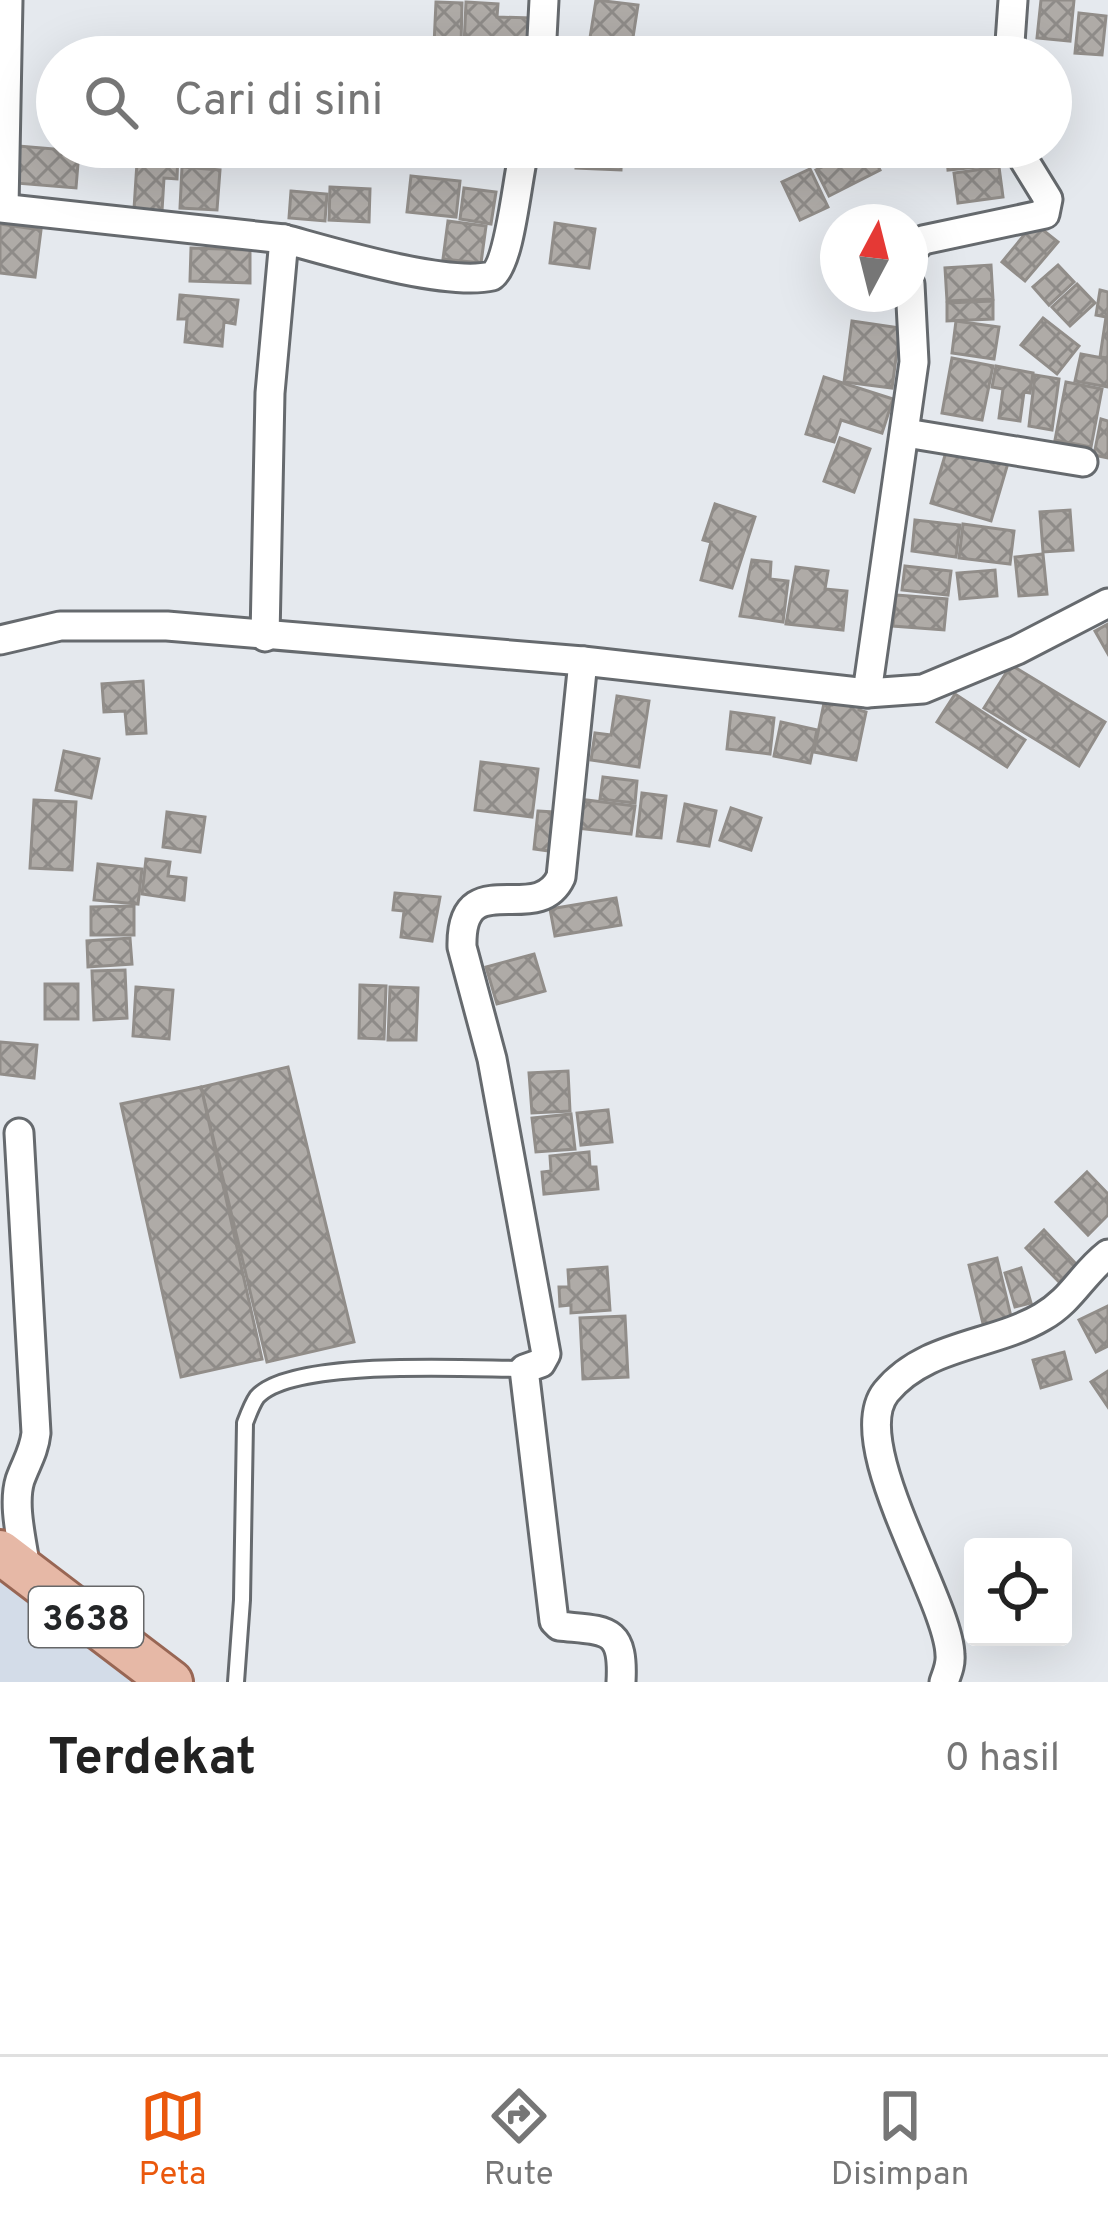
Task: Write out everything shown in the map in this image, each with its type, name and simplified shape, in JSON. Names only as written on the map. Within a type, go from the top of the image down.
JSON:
[{"type":"main road","name":"3638","points":[[13,1562],[171,1682]]},
{"type":"street","points":[[8,0],[2,207],[284,239],[375,263],[492,277],[502,267],[507,250],[520,168]]},
{"type":"street","points":[[542,36],[544,0]]},
{"type":"street","points":[[1010,36],[1013,0]]},
{"type":"street","points":[[928,239],[1045,214],[1048,199],[1029,168]]},
{"type":"street","points":[[265,637],[270,393],[284,239]]},
{"type":"street","points":[[867,693],[906,433],[914,362],[911,312]]},
{"type":"street","points":[[906,433],[1083,462]]},
{"type":"street","points":[[0,640],[60,626],[167,626],[583,661],[867,693],[923,689],[1017,650],[1108,603]]},
{"type":"street","points":[[583,661],[563,860],[555,890],[543,897],[482,901],[466,914],[461,947],[492,1059],[546,1354],[541,1363],[524,1369],[554,1621],[559,1626],[605,1630],[617,1639],[621,1682]]},
{"type":"street","points":[[13,1562],[17,1496],[33,1457],[36,1433],[19,1132]]},
{"type":"street","points":[[944,1682],[950,1668],[947,1637],[898,1520],[879,1436],[881,1400],[898,1379],[949,1349],[1020,1330],[1047,1315],[1072,1297],[1091,1267],[1108,1254]]},
{"type":"lane","points":[[236,1682],[244,1423],[257,1397],[311,1373],[524,1369]]},
{"type":"shaded area","points":[[0,1572],[148,1682],[0,1682]]},
{"type":"building","points":[[596,0],[638,5],[633,36],[590,36]]},
{"type":"building","points":[[1041,0],[1074,0],[1070,36],[1037,36]]},
{"type":"building","points":[[436,2],[462,3],[461,36],[434,36]]},
{"type":"building","points":[[466,2],[498,4],[497,17],[531,18],[530,36],[464,36]]},
{"type":"building","points":[[1079,13],[1106,16],[1102,55],[1075,53]]},
{"type":"building","points":[[18,146],[36,147],[36,168],[78,168],[76,188],[15,183]]},
{"type":"building","points":[[137,168],[177,168],[177,179],[164,178],[162,211],[134,209]]},
{"type":"building","points":[[182,168],[220,170],[217,210],[180,208]]},
{"type":"building","points":[[879,168],[880,170],[829,196],[816,170]]},
{"type":"building","points":[[999,168],[1003,197],[958,203],[954,173]]},
{"type":"building","points":[[810,169],[827,204],[800,220],[782,182]]},
{"type":"building","points":[[411,176],[460,181],[456,217],[407,212]]},
{"type":"building","points":[[330,187],[370,189],[369,222],[329,220]]},
{"type":"building","points":[[464,188],[496,192],[491,224],[460,219]]},
{"type":"building","points":[[291,191],[327,194],[325,221],[289,218]]},
{"type":"building","points":[[448,221],[486,226],[481,263],[443,259]]},
{"type":"building","points":[[555,223],[595,229],[589,268],[550,263]]},
{"type":"building","points":[[1034,223],[1058,242],[1025,281],[1002,262]]},
{"type":"building","points":[[0,224],[41,230],[35,277],[0,273]]},
{"type":"building","points":[[191,248],[250,250],[250,283],[190,281]]},
{"type":"building","points":[[991,265],[993,299],[947,301],[945,268]]},
{"type":"building","points":[[1058,265],[1074,282],[1049,305],[1033,287]]},
{"type":"building","points":[[1077,284],[1095,303],[1070,326],[1052,307]]},
{"type":"building","points":[[1100,290],[1108,292],[1108,358],[1100,357],[1106,317],[1096,315]]},
{"type":"building","points":[[180,295],[238,300],[235,324],[224,322],[222,346],[185,342],[187,319],[178,319]]},
{"type":"building","points":[[993,301],[993,319],[947,321],[947,303]]},
{"type":"building","points":[[1043,318],[1079,346],[1057,374],[1021,345]]},
{"type":"building","points":[[852,321],[900,328],[892,388],[844,382]]},
{"type":"building","points":[[956,321],[999,327],[994,359],[952,353]]},
{"type":"building","points":[[1081,354],[1108,359],[1108,387],[1075,381]]},
{"type":"building","points":[[952,358],[993,366],[982,420],[942,413]]},
{"type":"building","points":[[996,366],[1033,373],[1030,393],[1024,392],[1020,421],[999,418],[1003,389],[992,387]]},
{"type":"building","points":[[1035,375],[1059,379],[1052,430],[1029,426]]},
{"type":"building","points":[[824,377],[893,399],[882,433],[841,420],[834,442],[806,434]]},
{"type":"building","points":[[1066,382],[1102,389],[1091,447],[1055,440]]},
{"type":"building","points":[[1101,419],[1108,421],[1108,458],[1094,455]]},
{"type":"building","points":[[840,438],[870,449],[854,492],[824,481]]},
{"type":"building","points":[[948,445],[1008,463],[991,521],[931,503]]},
{"type":"building","points":[[715,504],[755,517],[732,588],[701,580],[711,542],[703,540]]},
{"type":"building","points":[[1070,510],[1073,550],[1043,552],[1040,512]]},
{"type":"building","points":[[915,520],[960,525],[956,557],[912,551]]},
{"type":"building","points":[[963,524],[1014,531],[1010,564],[959,558]]},
{"type":"building","points":[[1043,554],[1047,594],[1019,596],[1015,557]]},
{"type":"building","points":[[752,560],[771,562],[770,579],[788,581],[783,622],[740,616]]},
{"type":"building","points":[[905,566],[951,571],[948,595],[902,590]]},
{"type":"building","points":[[796,567],[828,571],[825,589],[847,591],[843,630],[786,624]]},
{"type":"building","points":[[995,570],[997,596],[960,599],[957,573]]},
{"type":"building","points":[[896,595],[947,599],[944,630],[893,626]]},
{"type":"building","points":[[1108,624],[1108,654],[1095,631]]},
{"type":"building","points":[[1011,665],[1105,722],[1079,766],[984,708]]},
{"type":"building","points":[[143,681],[146,733],[127,734],[125,711],[104,712],[102,684]]},
{"type":"building","points":[[955,694],[1025,740],[1007,767],[937,722]]},
{"type":"building","points":[[617,696],[649,701],[639,767],[591,760],[595,733],[611,735]]},
{"type":"building","points":[[834,696],[860,702],[859,710],[866,712],[856,760],[814,752],[824,703],[832,705]]},
{"type":"building","points":[[731,712],[774,718],[770,754],[727,749]]},
{"type":"building","points":[[781,722],[817,730],[810,763],[774,756]]},
{"type":"building","points":[[64,751],[99,759],[91,798],[56,790]]},
{"type":"building","points":[[481,762],[538,769],[532,817],[475,810]]},
{"type":"building","points":[[603,777],[637,781],[635,803],[600,799]]},
{"type":"building","points":[[642,793],[666,796],[661,838],[637,836]]},
{"type":"building","points":[[579,799],[635,806],[631,834],[576,828]]},
{"type":"building","points":[[34,800],[76,802],[72,870],[30,868]]},
{"type":"building","points":[[685,804],[716,811],[709,846],[678,841]]},
{"type":"building","points":[[731,808],[761,818],[751,850],[720,840]]},
{"type":"building","points":[[538,811],[553,812],[549,851],[534,849]]},
{"type":"building","points":[[167,812],[205,817],[200,852],[163,847]]},
{"type":"building","points":[[146,859],[170,862],[168,876],[186,878],[184,900],[142,894]]},
{"type":"building","points":[[98,864],[142,869],[138,904],[94,900]]},
{"type":"building","points":[[395,893],[440,897],[432,941],[401,937],[404,911],[393,910]]},
{"type":"building","points":[[616,898],[621,925],[555,936],[550,909]]},
{"type":"building","points":[[134,906],[134,935],[91,935],[91,907]]},
{"type":"building","points":[[130,938],[132,964],[88,967],[87,941]]},
{"type":"building","points":[[534,954],[545,991],[497,1004],[486,967]]},
{"type":"building","points":[[125,970],[127,1018],[94,1020],[92,971]]},
{"type":"building","points":[[45,984],[78,984],[78,1019],[45,1019]]},
{"type":"building","points":[[360,985],[386,986],[384,1039],[359,1038]]},
{"type":"building","points":[[136,987],[173,990],[169,1039],[133,1036]]},
{"type":"building","points":[[390,987],[418,988],[416,1040],[388,1040]]},
{"type":"building","points":[[0,1042],[37,1045],[34,1078],[0,1074]]},
{"type":"building","points":[[288,1067],[354,1342],[267,1362],[201,1087]]},
{"type":"building","points":[[568,1071],[570,1111],[532,1113],[529,1073]]},
{"type":"building","points":[[201,1087],[262,1359],[181,1377],[121,1104]]},
{"type":"building","points":[[608,1110],[612,1142],[581,1145],[577,1113]]},
{"type":"building","points":[[571,1114],[575,1149],[536,1152],[532,1118]]},
{"type":"building","points":[[589,1152],[598,1189],[544,1194],[542,1172],[551,1171],[550,1156]]},
{"type":"building","points":[[1087,1172],[1108,1194],[1108,1215],[1088,1235],[1056,1202]]},
{"type":"building","points":[[1044,1230],[1077,1265],[1059,1282],[1026,1248]]},
{"type":"building","points":[[997,1258],[1013,1325],[985,1332],[969,1265]]},
{"type":"building","points":[[607,1267],[610,1310],[571,1313],[571,1305],[560,1306],[559,1287],[569,1287],[568,1270]]},
{"type":"building","points":[[1021,1268],[1031,1303],[1015,1307],[1005,1273]]},
{"type":"building","points":[[1108,1306],[1108,1346],[1096,1352],[1079,1320]]},
{"type":"building","points":[[625,1316],[628,1377],[583,1379],[580,1318]]},
{"type":"building","points":[[1064,1352],[1071,1379],[1041,1388],[1033,1360]]},
{"type":"building","points":[[1108,1371],[1108,1407],[1091,1382]]}]
